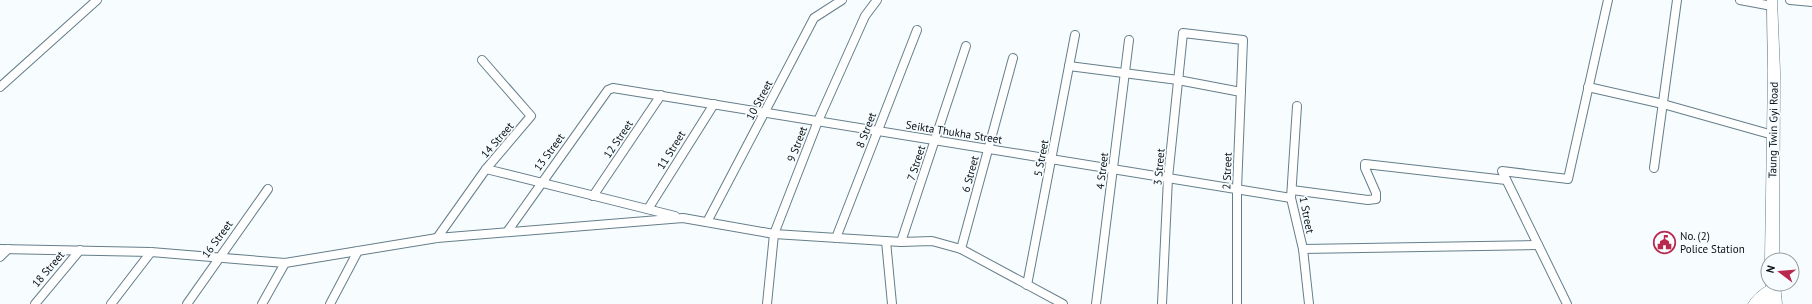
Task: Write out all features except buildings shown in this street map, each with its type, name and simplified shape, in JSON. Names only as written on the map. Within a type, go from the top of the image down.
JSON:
[{"type":"main road","name":"Taung Twin Gyi Road","points":[[1772,3],[1772,252]]},
{"type":"main road","points":[[1756,304],[1773,292]]},
{"type":"street","points":[[0,87],[97,0]]},
{"type":"street","name":"10 Street","points":[[707,222],[814,18],[842,0]]},
{"type":"street","name":"9 Street","points":[[767,304],[774,234],[818,121],[865,16],[876,0]]},
{"type":"street","points":[[1567,304],[1502,171],[1568,179],[1608,0]]},
{"type":"street","points":[[1654,168],[1677,0]]},
{"type":"street","points":[[1740,0],[1772,3]]},
{"type":"street","points":[[1790,0],[1812,2]]},
{"type":"street","name":"8 Street","points":[[836,238],[917,30]]},
{"type":"street","name":"2 Street","points":[[1183,33],[1243,40],[1237,189],[1237,304]]},
{"type":"street","name":"3 Street","points":[[1162,304],[1168,178],[1183,33]]},
{"type":"street","name":"5 Street","points":[[1027,285],[1075,35]]},
{"type":"street","name":"4 Street","points":[[1096,304],[1130,40]]},
{"type":"street","name":"7 Street","points":[[901,242],[966,46]]},
{"type":"street","name":"6 Street","points":[[961,249],[1013,58]]},
{"type":"street","name":"14 Street","points":[[437,238],[486,169],[531,116],[482,60]]},
{"type":"street","points":[[1069,66],[1178,80],[1241,92]]},
{"type":"street","points":[[1588,87],[1663,104],[1773,135]]},
{"type":"street","name":"Seikta Thukha Street","points":[[613,88],[1237,189],[1368,200],[1376,199],[1376,193],[1365,168],[1365,164],[1506,180]]},
{"type":"street","name":"13 Street","points":[[507,232],[608,90],[613,88]]},
{"type":"street","name":"12 Street","points":[[593,196],[661,95]]},
{"type":"street","name":"11 Street","points":[[648,209],[714,104]]},
{"type":"street","name":"1 Street","points":[[1297,106],[1292,194],[1303,249],[1308,304]]},
{"type":"street","points":[[486,169],[683,218],[774,234],[901,242],[932,242],[961,249],[1063,304]]},
{"type":"street","name":"16 Street","points":[[187,304],[268,189]]},
{"type":"street","points":[[0,257],[4,248],[151,252],[285,263],[437,238],[683,218]]},
{"type":"street","points":[[886,241],[892,304]]},
{"type":"street","points":[[1303,249],[1538,245]]},
{"type":"street","name":"18 Street","points":[[35,304],[80,250]]},
{"type":"street","points":[[330,304],[358,251]]},
{"type":"street","points":[[111,304],[151,252]]},
{"type":"street","points":[[262,304],[285,263]]},
{"type":"place","name":"No. (2) Police Station","points":[[1664,242]]}]
